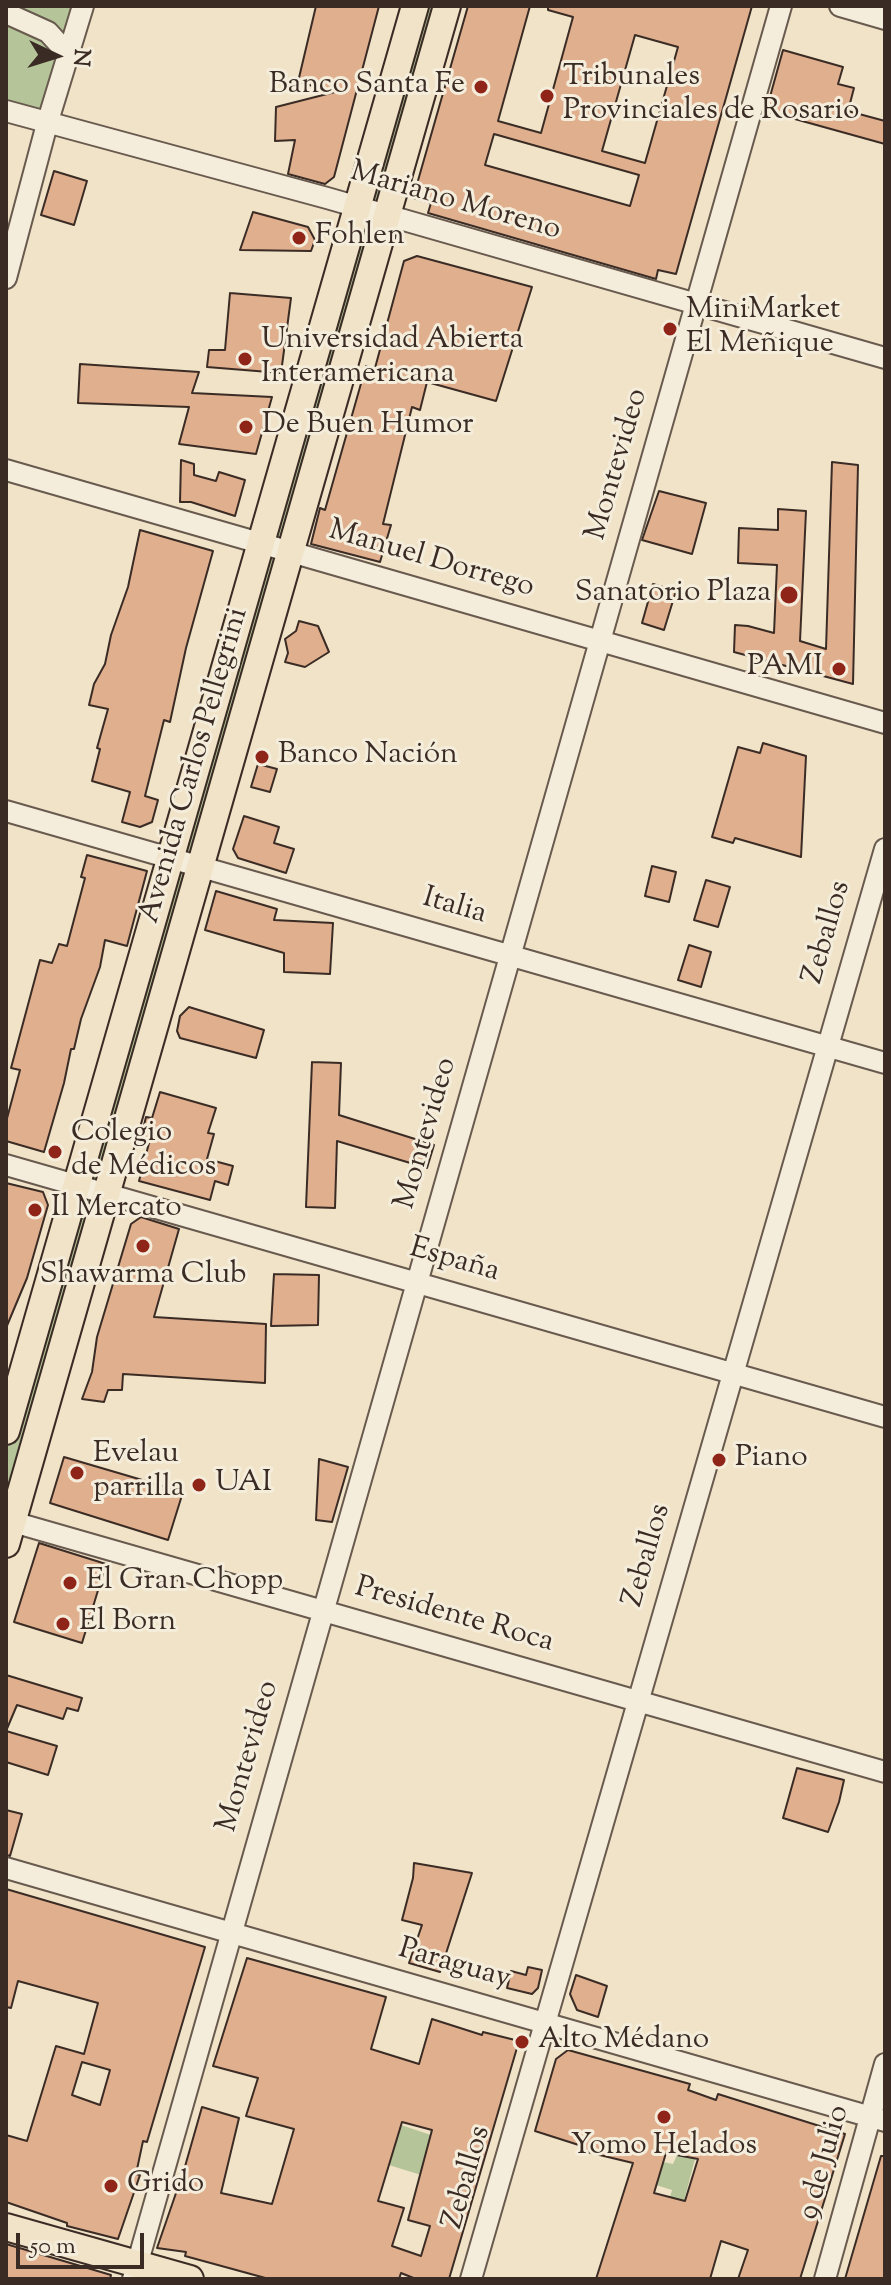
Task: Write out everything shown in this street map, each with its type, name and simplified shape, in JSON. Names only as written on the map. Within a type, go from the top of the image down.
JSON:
[{"type":"main road","name":"Avenida Carlos Pellegrini","points":[[6,1431],[415,6]]},
{"type":"main road","name":"Avenida Carlos Pellegrini","points":[[8,1529],[447,6]]},
{"type":"main road","points":[[6,2227],[136,2271],[190,2279]]},
{"type":"street","points":[[6,278],[47,124],[83,6]]},
{"type":"street","name":"Montevideo","points":[[136,2271],[781,6]]},
{"type":"street","points":[[840,6],[885,19]]},
{"type":"street","points":[[6,13],[48,32],[69,55]]},
{"type":"street","name":"Mariano Moreno","points":[[6,111],[358,206],[885,358]]},
{"type":"street","name":"Manuel Dorrego","points":[[6,470],[885,723]]},
{"type":"street","name":"Italia","points":[[6,811],[885,1063]]},
{"type":"street","name":"Zeballos","points":[[471,2279],[885,849]]},
{"type":"street","name":"España","points":[[6,1165],[885,1417]]},
{"type":"street","name":"Presidente Roca","points":[[8,1529],[323,1611],[885,1772]]},
{"type":"street","name":"Paraguay","points":[[6,1868],[878,2119]]},
{"type":"street","name":"9 de Julio","points":[[825,2279],[878,2119],[885,2064]]},
{"type":"green space","points":[[6,6],[83,6],[47,124],[6,111]]},
{"type":"green space","points":[[415,6],[447,6],[6,1544],[6,1431]]},
{"type":"green space","points":[[401,2125],[431,2135],[421,2175],[389,2165]]},
{"type":"green space","points":[[677,2155],[695,2159],[681,2212],[667,2208],[672,2190],[656,2185],[663,2162],[673,2164]]},
{"type":"building","points":[[316,6],[379,6],[334,177],[325,184],[288,174],[295,140],[275,141],[276,107],[335,92],[298,82]]},
{"type":"building","points":[[468,6],[530,6],[498,121],[541,133],[573,17],[548,10],[548,6],[752,6],[676,274],[658,270],[656,279],[428,213],[431,203],[413,198]],"holes":[[[635,35],[678,47],[645,163],[602,151]],[[494,134],[639,175],[630,206],[485,165]]]},
{"type":"building","points":[[783,50],[843,67],[838,84],[854,88],[848,111],[885,121],[885,144],[766,111]]},
{"type":"building","points":[[54,171],[87,181],[74,225],[41,215]]},
{"type":"building","points":[[253,212],[308,227],[315,240],[311,251],[240,250]]},
{"type":"building","points":[[417,256],[532,287],[496,401],[427,382],[420,410],[412,407],[383,524],[391,525],[380,562],[311,544],[320,508],[325,510],[366,366],[375,368],[404,261]]},
{"type":"building","points":[[230,293],[291,298],[281,373],[207,367],[209,350],[225,350]]},
{"type":"building","points":[[80,364],[199,372],[192,393],[272,397],[256,454],[179,444],[189,407],[78,403]]},
{"type":"building","points":[[181,460],[194,464],[194,475],[216,481],[219,472],[245,480],[235,516],[191,502],[180,502]]},
{"type":"building","points":[[832,462],[858,465],[853,684],[734,652],[735,625],[774,633],[777,565],[738,563],[739,528],[778,530],[778,509],[806,511],[800,641],[826,649]]},
{"type":"building","points":[[659,491],[706,503],[692,554],[642,540]]},
{"type":"building","points":[[140,530],[213,551],[186,648],[170,722],[164,720],[145,796],[158,800],[152,822],[140,827],[122,822],[130,792],[92,781],[108,709],[89,705],[128,587]]},
{"type":"building","points":[[653,584],[676,591],[664,630],[642,623]]},
{"type":"building","points":[[299,621],[318,626],[329,652],[305,667],[285,662],[288,653],[285,639],[296,631]]},
{"type":"building","points":[[763,743],[806,756],[801,857],[735,838],[733,843],[712,837],[738,747],[760,753]]},
{"type":"building","points":[[258,764],[277,769],[270,792],[251,787]]},
{"type":"building","points":[[244,816],[279,827],[274,843],[294,849],[286,873],[238,858],[233,849]]},
{"type":"building","points":[[87,855],[147,871],[127,946],[105,940],[100,967],[74,1049],[71,1049],[44,1152],[6,1141],[6,1122],[20,1070],[11,1068],[40,960],[52,963],[59,944],[67,946],[85,878],[81,877]]},
{"type":"building","points":[[652,866],[676,872],[669,902],[645,896]]},
{"type":"building","points":[[706,880],[730,887],[718,927],[694,920]]},
{"type":"building","points":[[216,891],[277,909],[274,920],[333,923],[330,974],[284,972],[284,953],[205,930]]},
{"type":"building","points":[[689,945],[711,952],[701,987],[678,980]]},
{"type":"building","points":[[189,1007],[264,1030],[256,1058],[180,1038],[177,1031],[180,1016]]},
{"type":"building","points":[[312,1062],[341,1063],[339,1115],[434,1145],[427,1168],[337,1141],[335,1208],[306,1207]]},
{"type":"building","points":[[160,1092],[216,1108],[208,1133],[214,1134],[207,1159],[233,1166],[228,1185],[215,1181],[210,1200],[139,1181],[149,1143],[140,1141],[146,1117],[152,1118]]},
{"type":"building","points":[[6,1183],[43,1192],[48,1205],[27,1278],[6,1328]]},
{"type":"building","points":[[141,1217],[179,1229],[154,1317],[266,1324],[265,1383],[123,1374],[122,1390],[108,1390],[104,1402],[82,1399],[131,1224]]},
{"type":"building","points":[[274,1274],[319,1275],[318,1325],[271,1326]]},
{"type":"building","points":[[64,1457],[183,1492],[168,1540],[50,1503]]},
{"type":"building","points":[[319,1459],[348,1467],[332,1522],[316,1520]]},
{"type":"building","name":"El Gran Chopp","points":[[39,1543],[106,1564],[82,1643],[14,1622]]},
{"type":"building","points":[[6,1675],[82,1698],[78,1711],[67,1708],[63,1719],[17,1705],[6,1731]]},
{"type":"building","points":[[6,1731],[57,1746],[48,1775],[6,1762]]},
{"type":"building","points":[[797,1768],[844,1780],[828,1832],[783,1818]]},
{"type":"building","points":[[6,1810],[22,1814],[10,1856],[6,1855]]},
{"type":"building","points":[[414,1863],[472,1873],[440,1972],[409,1963],[422,1925],[402,1920]]},
{"type":"building","points":[[6,1889],[205,1947],[147,2142],[143,2141],[136,2174],[140,2175],[118,2239],[67,2226],[67,2223],[6,2202],[6,2135],[27,2141],[56,2046],[84,2054],[98,2003],[18,1981],[11,2008],[6,2007]],"holes":[[[82,2062],[110,2070],[100,2105],[72,2095]]]},
{"type":"building","points":[[247,1958],[386,1997],[371,2049],[419,2064],[432,2019],[482,2035],[483,2032],[519,2041],[449,2279],[416,2279],[401,2273],[399,2279],[269,2279],[185,2256],[186,2252],[157,2248],[202,2107],[239,2118],[221,2193],[272,2204],[294,2129],[246,2116],[258,2078],[213,2066]],"holes":[[[402,2122],[432,2130],[408,2220],[430,2226],[421,2256],[392,2246],[404,2208],[378,2201]]]},
{"type":"building","points":[[528,1967],[542,1970],[538,1988],[532,1994],[507,1988],[511,1971],[526,1975]]},
{"type":"building","points":[[576,1975],[607,1986],[598,2017],[577,2010],[570,1994]]},
{"type":"building","points":[[568,2050],[690,2084],[688,2090],[716,2100],[718,2094],[845,2134],[800,2279],[738,2279],[748,2250],[721,2241],[710,2279],[596,2279],[633,2163],[583,2151],[585,2147],[535,2131],[556,2059]],"holes":[[[666,2153],[698,2159],[685,2201],[654,2193]]]},
{"type":"building","points":[[881,2156],[885,2156],[885,2279],[845,2279]]},
{"type":"building","points":[[6,2244],[111,2275],[110,2279],[6,2279]]},
{"type":"place","name":"Banco Santa Fe","points":[[481,87]]},
{"type":"place","name":"Tribunales Provinciales de Rosario","points":[[547,96]]},
{"type":"place","name":"Fohlen","points":[[299,238]]},
{"type":"place","name":"MiniMarket El Meñique","points":[[670,329]]},
{"type":"place","name":"Universidad Abierta Interamericana","points":[[245,359]]},
{"type":"place","name":"De Buen Humor","points":[[246,427]]},
{"type":"place","name":"Sanatorio Plaza","points":[[789,595]]},
{"type":"place","name":"PAMI","points":[[839,669]]},
{"type":"place","name":"Banco Nación","points":[[262,757]]},
{"type":"place","name":"Colegio de Médicos","points":[[55,1152]]},
{"type":"place","name":"Il Mercato","points":[[35,1210]]},
{"type":"place","name":"Shawarma Club","points":[[143,1246]]},
{"type":"place","name":"Piano","points":[[719,1460]]},
{"type":"place","name":"Evelau parrilla","points":[[77,1473]]},
{"type":"place","name":"UAI","points":[[199,1485]]},
{"type":"place","name":"El Gran Chopp","points":[[70,1583]]},
{"type":"place","name":"El Born","points":[[63,1624]]},
{"type":"place","name":"Alto Médano","points":[[522,2042]]},
{"type":"place","name":"Yomo Helados","points":[[664,2117]]},
{"type":"place","name":"Grido","points":[[111,2186]]}]
